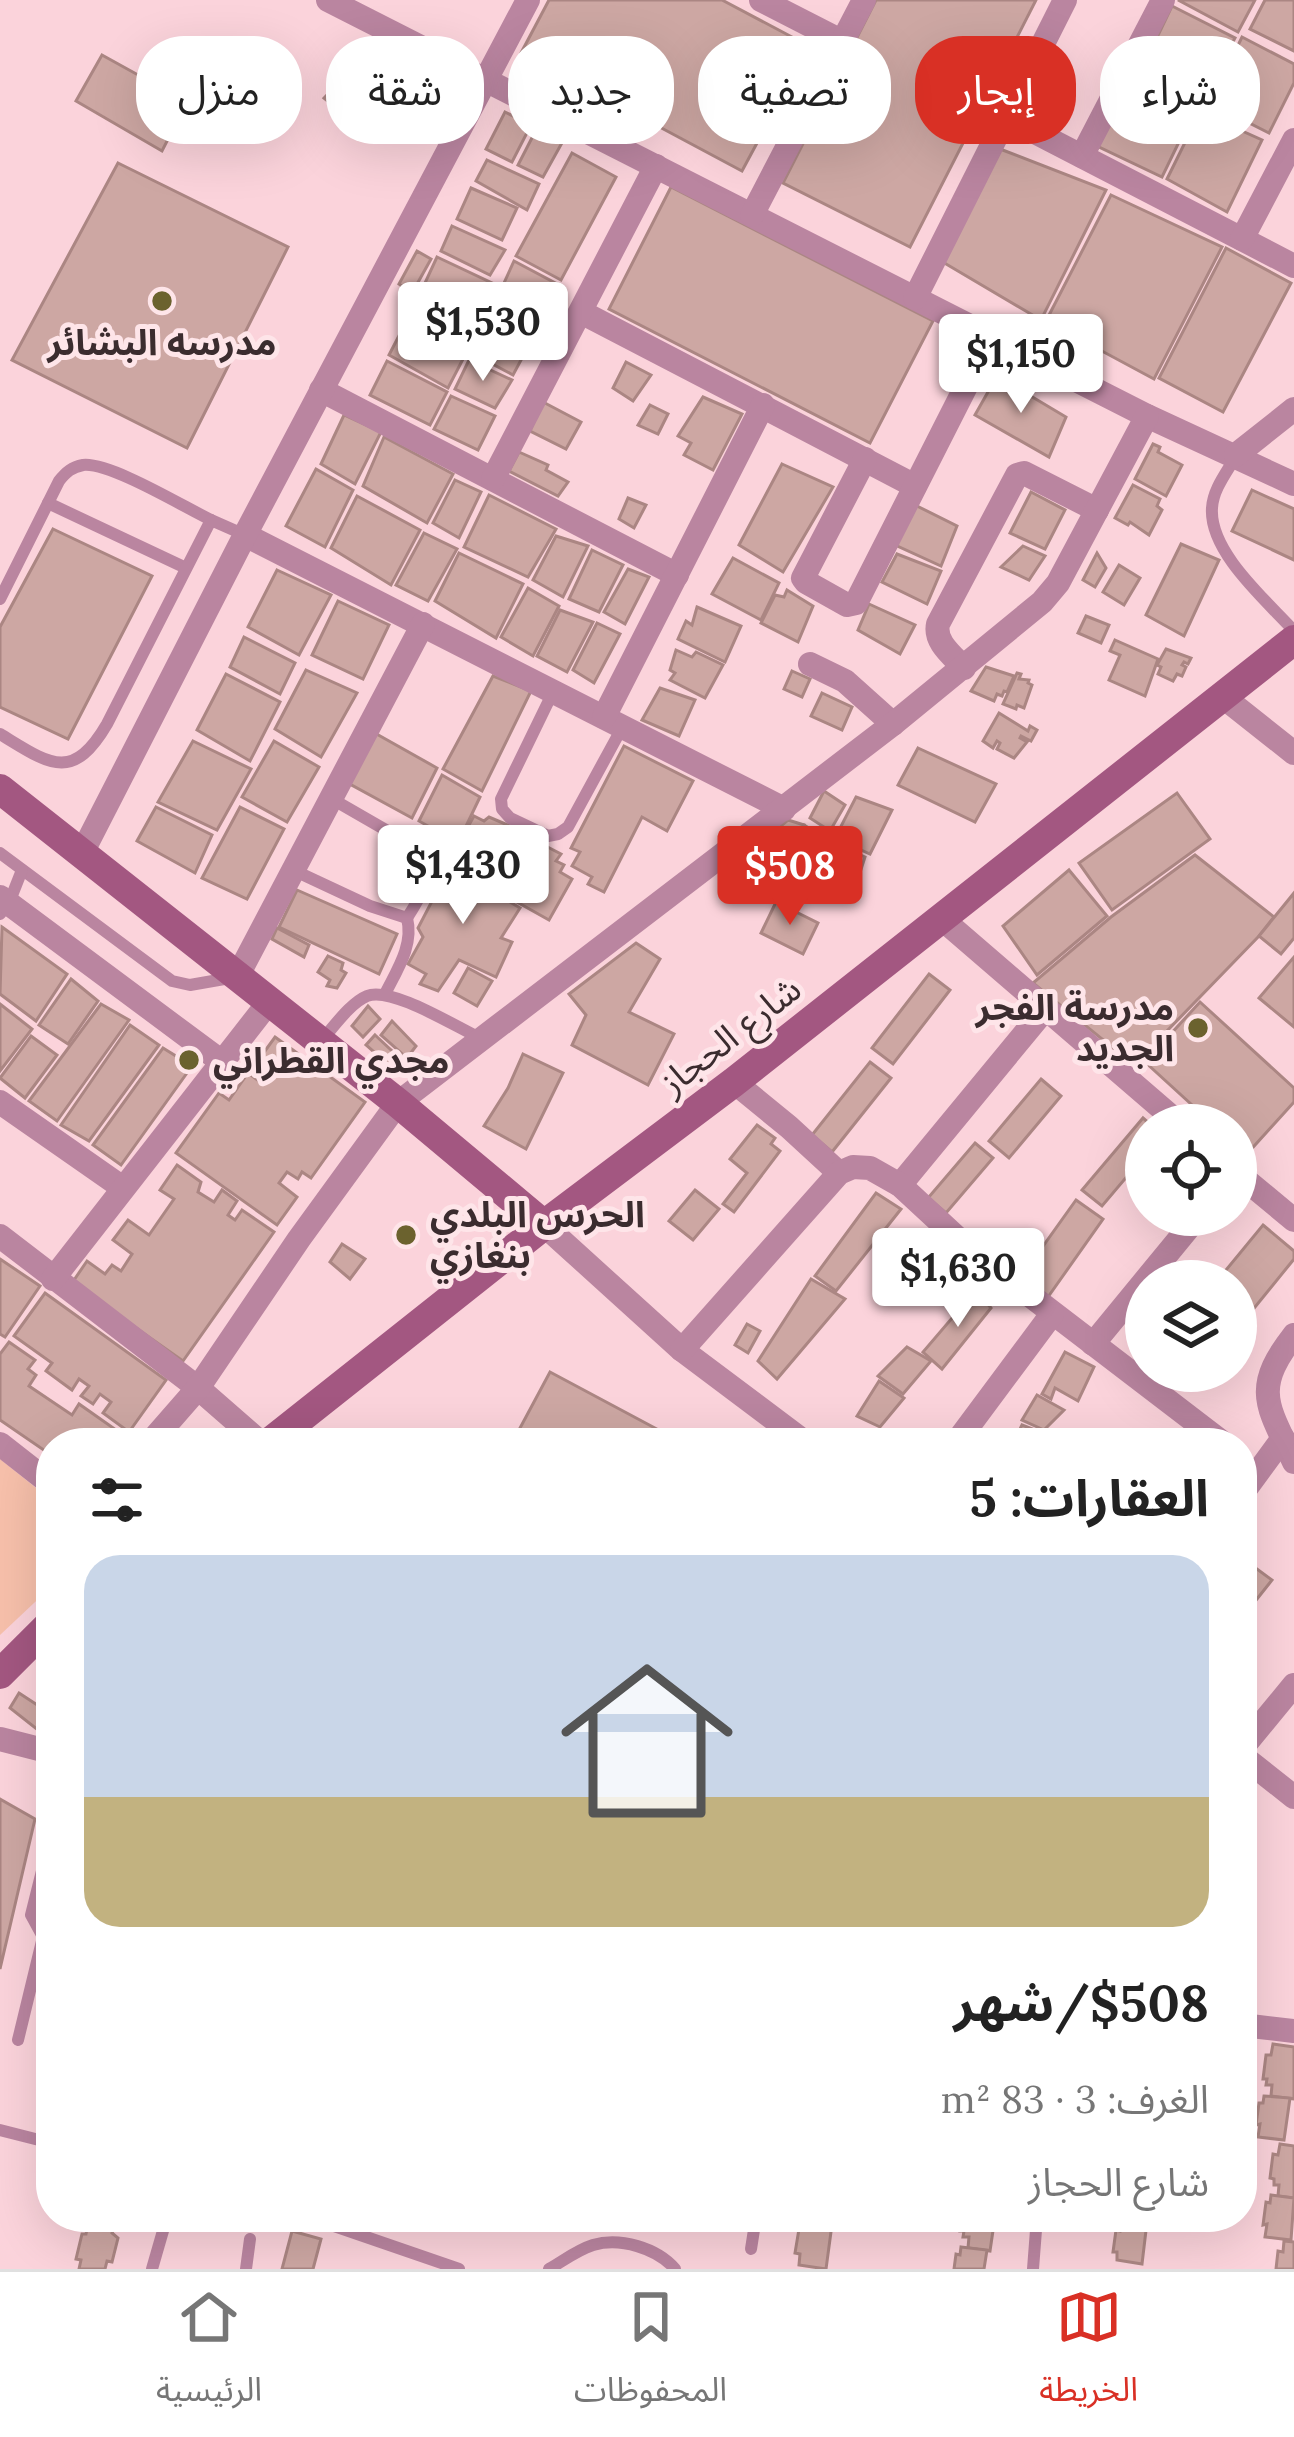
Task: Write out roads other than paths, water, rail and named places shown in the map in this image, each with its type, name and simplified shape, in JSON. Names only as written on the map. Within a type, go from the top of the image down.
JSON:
[{"type":"main road","name":"شارع الحجاز","points":[[284,1428],[734,1082],[1294,640]]},
{"type":"main road","points":[[0,789],[398,1103],[544,1225]]},
{"type":"main road","points":[[0,1674],[36,1638]]},
{"type":"street","points":[[328,0],[1147,416],[1294,484]]},
{"type":"street","points":[[82,854],[244,535],[528,0]]},
{"type":"street","points":[[761,0],[831,36]]},
{"type":"street","points":[[846,36],[864,0]]},
{"type":"street","points":[[1047,36],[1065,0]]},
{"type":"street","points":[[1082,156],[1161,1]]},
{"type":"street","points":[[1241,239],[1294,140]]},
{"type":"street","points":[[752,215],[789,144]]},
{"type":"street","points":[[915,298],[992,144]]},
{"type":"street","points":[[1059,144],[1294,266]]},
{"type":"street","points":[[493,479],[656,166]]},
{"type":"street","points":[[581,312],[915,486]]},
{"type":"street","points":[[865,459],[803,578],[847,605],[856,603],[991,337]]},
{"type":"street","points":[[321,390],[677,575]]},
{"type":"street","points":[[614,722],[677,575],[763,405]]},
{"type":"street","points":[[1236,455],[1294,410]]},
{"type":"street","points":[[163,1428],[198,1388],[298,1239],[398,1103],[784,809],[1042,602],[1058,583],[1147,416]]},
{"type":"street","points":[[964,668],[941,643],[938,624],[1017,475],[1024,473],[1097,510]]},
{"type":"street","points":[[244,535],[784,809]]},
{"type":"street","points":[[237,976],[423,624]]},
{"type":"street","points":[[810,664],[845,681],[893,724]]},
{"type":"street","points":[[1222,696],[1294,753]]},
{"type":"street","points":[[3,905],[222,1062]]},
{"type":"street","points":[[942,919],[1156,1104]]},
{"type":"street","points":[[53,1279],[268,1002]]},
{"type":"street","points":[[900,1185],[1045,1009]]},
{"type":"street","points":[[734,1082],[839,1173]]},
{"type":"street","points":[[0,1102],[123,1189]]},
{"type":"street","points":[[682,1350],[839,1173],[853,1167],[870,1168],[900,1185],[967,1247],[1203,1428]]},
{"type":"street","points":[[1257,1189],[1294,1220]]},
{"type":"street","points":[[544,1225],[682,1350],[786,1428]]},
{"type":"street","points":[[0,1236],[247,1428]]},
{"type":"street","points":[[1093,1344],[1182,1236]]},
{"type":"street","points":[[967,1428],[1052,1314]]},
{"type":"street","points":[[1257,1462],[1288,1450],[1267,1396],[1274,1361],[1294,1335]]},
{"type":"street","points":[[0,1444],[36,1472]]},
{"type":"street","points":[[1257,1732],[1294,1684]]},
{"type":"street","points":[[0,1739],[36,1748]]},
{"type":"street","points":[[1257,1765],[1294,1796]]},
{"type":"street","points":[[1257,2027],[1294,2031]]},
{"type":"lane","points":[[1236,455],[1212,508],[1216,534],[1239,569],[1294,631]]},
{"type":"lane","points":[[0,599],[48,502],[70,469],[87,465],[109,470],[244,535]]},
{"type":"lane","points":[[48,502],[186,568]]},
{"type":"lane","points":[[0,734],[56,763],[80,758],[89,750],[107,724],[211,520]]},
{"type":"lane","points":[[554,691],[501,799],[510,818],[548,836],[568,826],[614,722]]},
{"type":"lane","points":[[331,798],[424,852],[429,862],[418,900],[407,917],[407,949],[385,994]]},
{"type":"lane","points":[[0,854],[172,981],[202,985],[237,976]]},
{"type":"lane","points":[[3,905],[22,869]]},
{"type":"lane","points":[[293,870],[370,907],[407,917]]},
{"type":"lane","points":[[320,1042],[363,997],[385,994],[481,1039]]},
{"type":"lane","points":[[18,2040],[36,1975]]},
{"type":"lane","points":[[0,2130],[36,2140]]},
{"type":"lane","points":[[152,2269],[163,2232]]},
{"type":"lane","points":[[352,2232],[459,2269]]},
{"type":"lane","points":[[751,2249],[754,2232]]},
{"type":"lane","points":[[1033,2269],[1036,2232]]},
{"type":"lane","points":[[246,2269],[250,2239]]},
{"type":"lane","points":[[549,2269],[596,2244],[650,2250],[675,2269]]},
{"type":"place","name":"مدرسه البشائر","points":[[162,301]]},
{"type":"place","name":"مدرسة الفجر الجديد","points":[[1198,1028]]},
{"type":"place","name":"مجدي القطراني","points":[[189,1060]]},
{"type":"place","name":"الحرس البلدي بنغازي","points":[[406,1235]]}]
